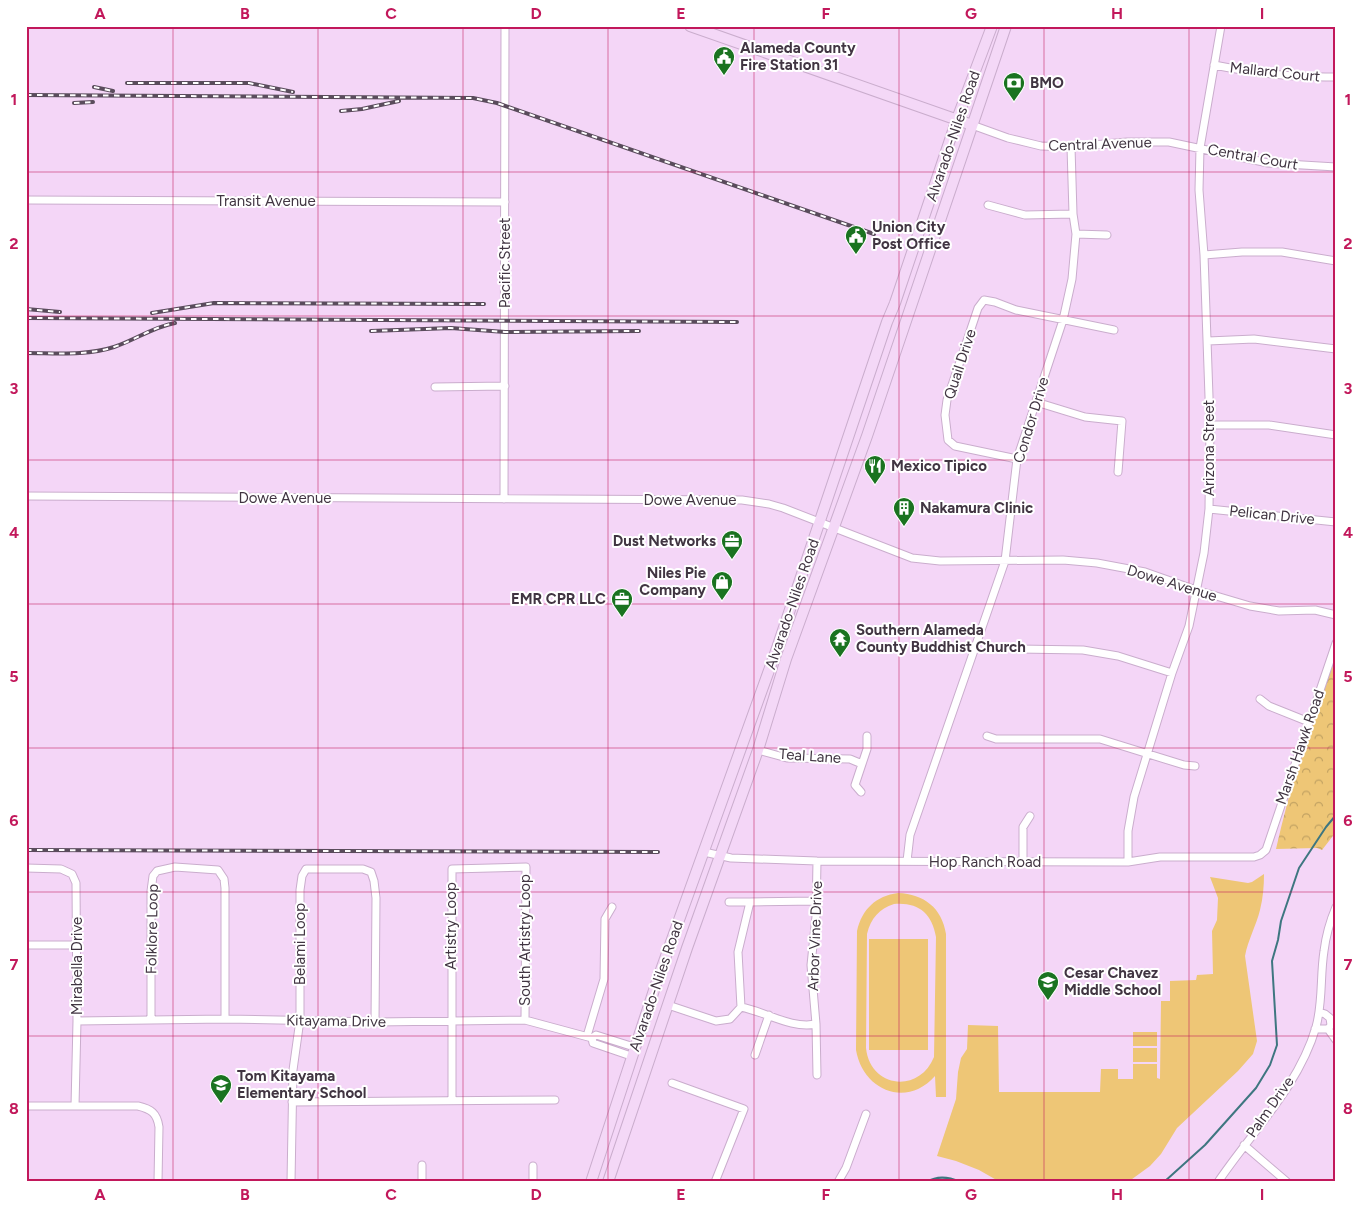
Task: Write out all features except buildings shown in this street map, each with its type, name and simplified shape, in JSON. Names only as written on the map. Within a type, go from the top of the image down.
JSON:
[{"type":"main road","name":"Central Avenue","points":[[690,26],[972,125]]},
{"type":"main road","name":"Alvarado-Niles Road","points":[[591,1182],[633,1052],[774,656],[957,120],[992,26]]},
{"type":"main road","name":"Alvarado-Niles Road","points":[[608,1182],[758,750],[786,659],[867,436],[1006,26]]},
{"type":"street","name":"Pacific Street","points":[[504,499],[505,26]]},
{"type":"street","name":"Arizona Street","points":[[1128,862],[1128,831],[1134,797],[1189,626],[1204,553],[1209,509],[1208,341],[1199,190],[1200,148],[1221,26]]},
{"type":"street","name":"Mallard Court","points":[[1214,65],[1248,72],[1288,76],[1336,77]]},
{"type":"street","name":"Central Avenue","points":[[972,125],[1008,138],[1040,146],[1071,147],[1127,142],[1169,142],[1200,148]]},
{"type":"street","name":"Condor Drive","points":[[907,861],[910,834],[1005,561],[1017,460],[1063,320],[1072,279],[1076,234],[1073,214],[1071,147]]},
{"type":"street","name":"Central Court","points":[[1200,148],[1268,163],[1336,167]]},
{"type":"street","name":"Transit Avenue","points":[[26,200],[505,202]]},
{"type":"street","points":[[988,205],[1025,215],[1073,214]]},
{"type":"street","points":[[1076,234],[1107,235]]},
{"type":"street","points":[[1204,255],[1242,252],[1282,252],[1336,261]]},
{"type":"street","name":"Quail Drive","points":[[1017,460],[955,446],[948,440],[945,415],[947,400],[978,308],[984,300],[1016,310],[1063,320]]},
{"type":"street","points":[[1063,320],[1114,330]]},
{"type":"street","points":[[1208,341],[1254,339],[1336,348]]},
{"type":"street","points":[[436,387],[504,386]]},
{"type":"street","points":[[1036,402],[1085,417],[1122,422],[1118,472]]},
{"type":"street","points":[[1210,425],[1269,425],[1336,435]]},
{"type":"street","name":"Dowe Avenue","points":[[26,496],[742,500],[776,506],[912,558],[1005,561],[1063,560],[1097,563],[1145,572],[1196,590],[1263,609],[1279,611],[1315,610],[1336,615]]},
{"type":"street","name":"Pelican Drive","points":[[1209,509],[1336,522]]},
{"type":"street","name":"Marsh Hawk Road","points":[[1266,850],[1336,643]]},
{"type":"street","points":[[1018,649],[1092,652],[1118,656],[1172,674]]},
{"type":"street","points":[[1260,699],[1269,706],[1309,722]]},
{"type":"street","name":"Teal Lane","points":[[861,792],[855,786],[867,749],[867,736]]},
{"type":"street","points":[[986,736],[996,738],[1100,739],[1184,765],[1195,766]]},
{"type":"street","name":"Teal Lane","points":[[758,750],[787,758],[850,759],[862,764]]},
{"type":"street","points":[[1024,862],[1023,826],[1030,816]]},
{"type":"street","name":"Hop Ranch Road","points":[[704,852],[720,857],[817,862],[1128,862],[1160,857],[1254,857],[1266,850]]},
{"type":"street","name":"Arbor Vine Drive","points":[[817,862],[811,965],[816,1024],[817,1075]]},
{"type":"street","name":"Artistry Loop","points":[[451,1020],[452,869],[488,867]]},
{"type":"street","name":"South Artistry Loop","points":[[488,867],[526,867],[526,1020]]},
{"type":"street","name":"Mirabella Drive","points":[[26,868],[61,869],[72,874],[76,883],[77,1021],[75,1106]]},
{"type":"street","name":"Folklore Loop","points":[[151,1020],[151,891],[153,876],[157,871],[170,868],[218,870],[224,879],[226,888],[225,1019]]},
{"type":"street","name":"Belami Loop","points":[[292,1182],[293,1070],[300,1020],[300,890],[302,876],[306,869],[363,869],[371,872],[376,887],[375,1022]]},
{"type":"street","points":[[729,902],[816,901]]},
{"type":"street","points":[[668,1005],[716,1021],[730,1019],[741,1007],[738,952],[750,902]]},
{"type":"street","points":[[589,1037],[604,979],[605,919],[612,907]]},
{"type":"street","name":"Palm Drive","points":[[1218,1182],[1281,1098],[1304,1056],[1315,1029],[1319,1012],[1328,927],[1336,907]]},
{"type":"street","points":[[26,946],[76,945]]},
{"type":"street","points":[[741,1007],[754,1009],[797,1024],[808,1026],[816,1024]]},
{"type":"street","points":[[1319,1012],[1333,1016],[1328,1029]]},
{"type":"street","points":[[755,1054],[769,1015]]},
{"type":"street","name":"Kitayama Drive","points":[[77,1021],[225,1019],[375,1022],[526,1020],[589,1037],[596,1035],[633,1052]]},
{"type":"street","points":[[451,1020],[452,1100]]},
{"type":"street","points":[[1315,1029],[1328,1029]]},
{"type":"street","points":[[1328,1029],[1336,1040]]},
{"type":"street","points":[[672,1083],[744,1109],[715,1182]]},
{"type":"street","points":[[292,1102],[555,1100]]},
{"type":"street","points":[[26,1106],[138,1106],[149,1108],[158,1119],[159,1127],[158,1182]]},
{"type":"street","points":[[838,1182],[846,1168],[866,1114]]},
{"type":"street","points":[[1244,1145],[1288,1182]]},
{"type":"street","points":[[422,1165],[422,1182]]},
{"type":"street","points":[[533,1166],[533,1182]]},
{"type":"green space","points":[[1336,656],[1336,832],[1322,850],[1317,848],[1276,849],[1302,751]]},
{"type":"green space","points":[[1264,874],[1260,910],[1245,956],[1257,1041],[1253,1054],[1238,1071],[1177,1128],[1161,1154],[1150,1166],[1128,1182],[1000,1182],[979,1170],[937,1156],[956,1099],[961,1058],[967,1049],[968,1025],[998,1026],[999,1092],[1100,1092],[1101,1069],[1118,1069],[1118,1079],[1133,1079],[1133,1064],[1157,1064],[1157,1078],[1160,1079],[1161,1001],[1170,1001],[1170,981],[1196,980],[1197,975],[1213,974],[1212,931],[1217,920],[1218,898],[1210,877],[1248,883]]},
{"type":"green space","points":[[898,893],[907,894],[924,900],[936,910],[944,925],[946,934],[946,1097],[936,1097],[935,1076],[924,1086],[900,1093],[877,1085],[867,1076],[860,1064],[856,1050],[857,931],[866,910],[883,897]],"holes":[[[894,904],[917,907],[927,915],[936,937],[934,1057],[927,1069],[918,1077],[907,1081],[896,1081],[885,1078],[876,1071],[869,1061],[866,1048],[867,934],[873,919],[880,911]]]},
{"type":"green space","points":[[869,939],[928,939],[928,1050],[869,1050]]},
{"type":"green space","points":[[1133,1032],[1157,1032],[1157,1046],[1133,1046]]},
{"type":"green space","points":[[1133,1048],[1157,1048],[1157,1062],[1133,1062]]},
{"type":"waterway","points":[[1164,1182],[1205,1145],[1256,1088],[1270,1065],[1277,1045],[1272,961],[1281,921],[1299,868],[1336,815]]},
{"type":"waterway","points":[[927,1182],[935,1178],[952,1179],[960,1182]]},
{"type":"railway","points":[[127,83],[249,83],[293,92]]},
{"type":"railway","points":[[94,87],[113,91]]},
{"type":"railway","points":[[26,95],[473,98],[497,103],[874,234]]},
{"type":"railway","points":[[341,111],[362,109],[399,101]]},
{"type":"railway","points":[[74,103],[93,102]]},
{"type":"railway","points":[[152,313],[214,303],[484,304]]},
{"type":"railway","points":[[26,309],[60,312]]},
{"type":"railway","points":[[26,318],[737,322]]},
{"type":"railway","points":[[26,353],[71,353],[103,350],[122,344],[159,327],[175,323]]},
{"type":"railway","points":[[371,331],[451,328],[505,332],[639,331]]},
{"type":"railway","points":[[26,850],[658,852]]},
{"type":"place","name":"Alameda County Fire Station 31","points":[[724,76]]},
{"type":"place","name":"BMO","points":[[1014,102]]},
{"type":"place","name":"Union City Post Office","points":[[856,255]]},
{"type":"place","name":"Mexico Tipico","points":[[875,485]]},
{"type":"place","name":"Nakamura Clinic","points":[[904,527]]},
{"type":"place","name":"Dust Networks","points":[[732,560]]},
{"type":"place","name":"Niles Pie Company","points":[[722,601]]},
{"type":"place","name":"EMR CPR LLC","points":[[622,618]]},
{"type":"place","name":"Southern Alameda County Buddhist Church","points":[[840,658]]},
{"type":"place","name":"Cesar Chavez Middle School","points":[[1048,1001]]},
{"type":"place","name":"Tom Kitayama Elementary School","points":[[221,1104]]}]
